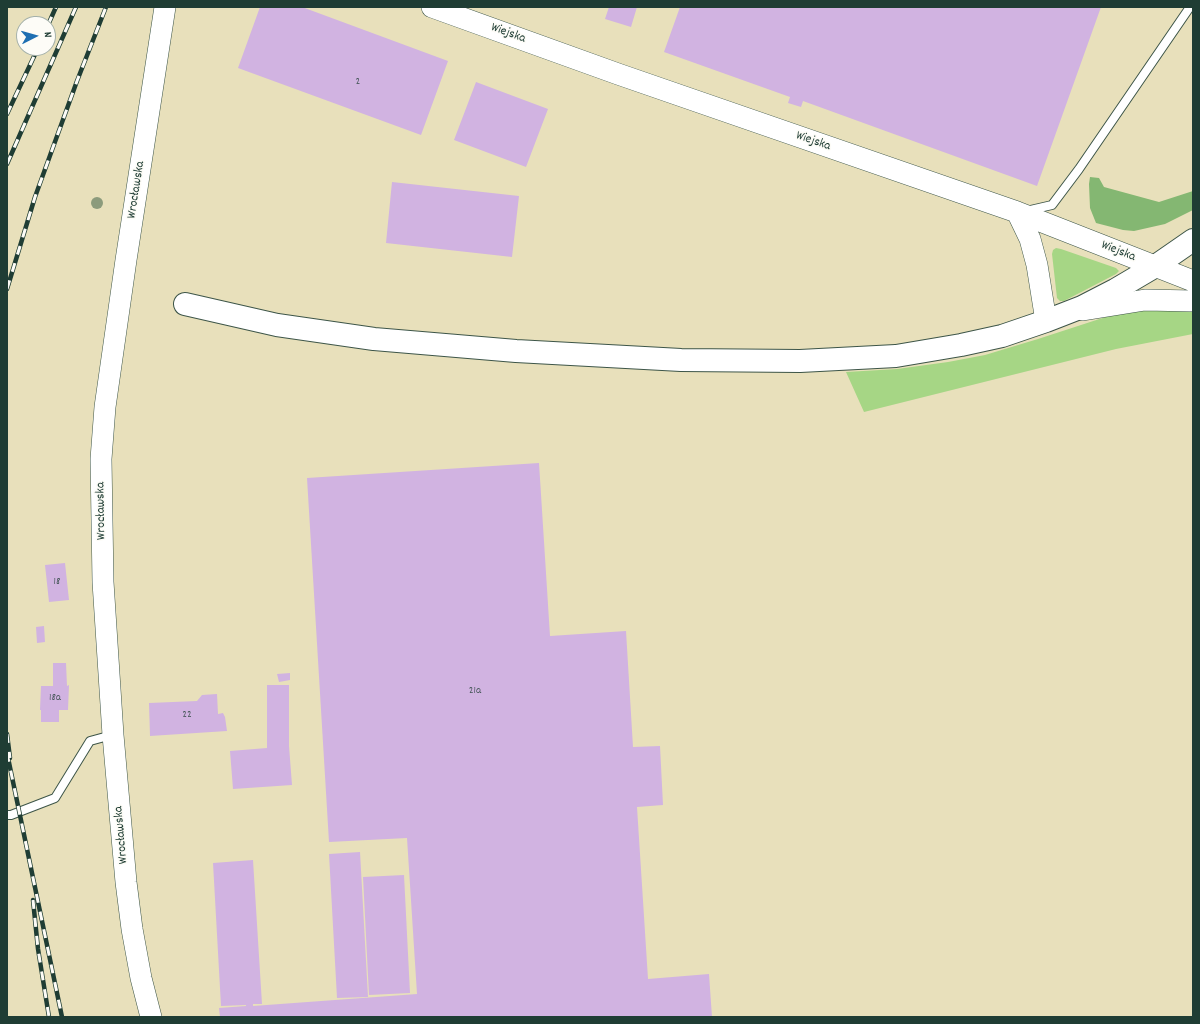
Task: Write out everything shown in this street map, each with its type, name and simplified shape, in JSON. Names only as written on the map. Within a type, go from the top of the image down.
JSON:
[{"type":"main road","points":[[185,304],[278,325],[374,339],[516,351],[680,360],[800,361],[896,356],[961,345],[1002,336],[1082,307],[1154,267],[1193,240]]},
{"type":"street","name":"Wrocławska","points":[[150,1017],[140,978],[126,882],[112,735],[103,582],[101,509],[102,451],[105,407],[165,7]]},
{"type":"street","name":"Wiejska","points":[[432,7],[618,74],[1017,212],[1154,267],[1193,281]]},
{"type":"street","points":[[1017,212],[1030,239],[1036,265],[1055,317],[1110,305],[1145,300],[1193,301]]},
{"type":"lane","points":[[1017,212],[1052,205],[1190,7]]},
{"type":"lane","points":[[7,815],[11,815],[55,798],[90,740],[112,735]]},
{"type":"green space","points":[[1090,177],[1099,178],[1104,187],[1159,202],[1193,191],[1193,210],[1165,224],[1134,231],[1123,230],[1096,223],[1090,208]]},
{"type":"green space","points":[[1056,248],[1116,268],[1119,271],[1064,301],[1060,301],[1057,298],[1052,254],[1053,250]]},
{"type":"green space","points":[[1193,307],[1193,334],[1116,349],[864,412],[846,372],[897,369],[948,362],[985,355],[1124,311]]},
{"type":"building","points":[[260,7],[302,7],[448,61],[421,135],[238,68]]},
{"type":"building","points":[[609,7],[637,7],[631,27],[605,19]]},
{"type":"building","points":[[680,7],[1101,7],[1037,186],[803,101],[801,107],[788,103],[790,97],[664,52]]},
{"type":"building","points":[[476,82],[548,109],[526,167],[454,140]]},
{"type":"building","points":[[392,182],[519,196],[512,257],[386,243]]},
{"type":"building","points":[[539,463],[550,636],[626,631],[633,747],[660,746],[663,805],[637,807],[648,979],[709,974],[712,1017],[220,1017],[219,1008],[246,1005],[221,1006],[213,863],[253,860],[262,1004],[253,1004],[253,1006],[417,994],[407,838],[329,842],[307,478]]},
{"type":"building","points":[[65,563],[69,600],[49,602],[45,565]]},
{"type":"building","points":[[44,626],[45,642],[37,643],[36,627]]},
{"type":"building","points":[[53,663],[66,663],[67,686],[69,685],[68,710],[59,710],[59,722],[41,722],[41,686],[53,686]]},
{"type":"building","points":[[290,673],[290,680],[279,682],[277,674]]},
{"type":"building","points":[[267,685],[289,685],[289,746],[292,785],[233,789],[230,751],[267,748]]},
{"type":"building","points":[[217,694],[218,714],[223,713],[227,731],[150,736],[149,703],[197,701],[202,695]]},
{"type":"building","points":[[360,852],[368,997],[337,998],[329,854]]},
{"type":"building","points":[[404,875],[410,993],[369,995],[363,877]]},
{"type":"railway","points":[[52,16],[56,7]]},
{"type":"railway","points":[[7,164],[76,7]]},
{"type":"railway","points":[[7,289],[35,197],[77,81],[106,7]]},
{"type":"railway","points":[[7,114],[34,56]]},
{"type":"railway","points":[[7,734],[10,758]]},
{"type":"railway","points":[[7,753],[62,1017]]},
{"type":"railway","points":[[33,900],[38,949],[49,1017]]}]
